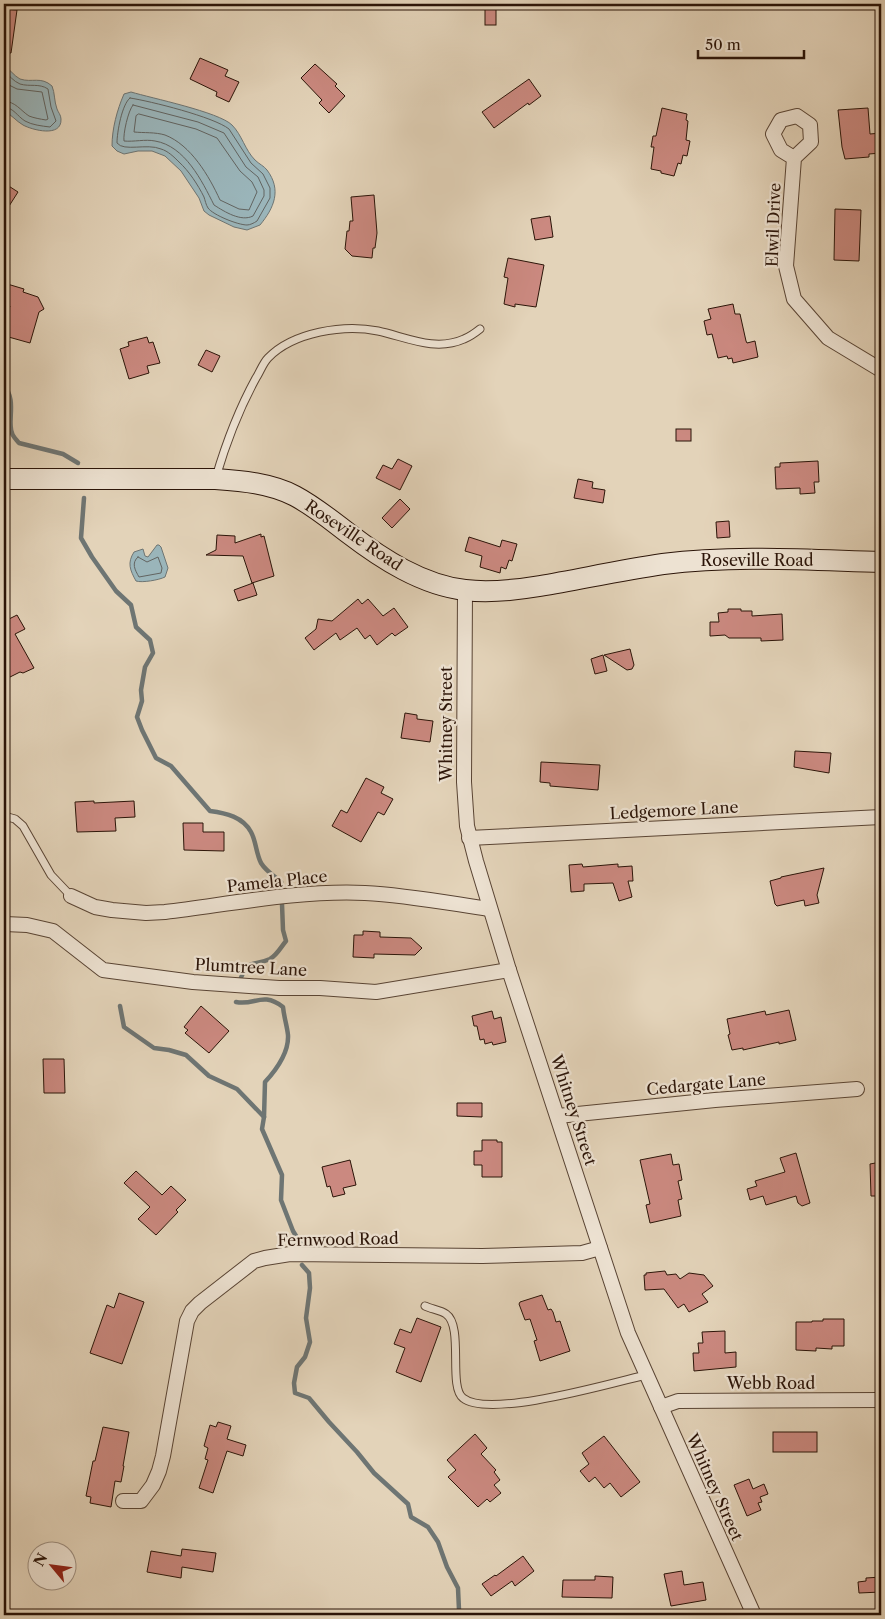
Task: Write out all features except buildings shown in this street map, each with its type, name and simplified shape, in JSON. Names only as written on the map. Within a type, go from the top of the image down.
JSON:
[{"type":"street","name":"Elwil Drive","points":[[794,158],[786,266],[794,299],[828,338],[881,370]]},
{"type":"street","name":"Roseville Road","points":[[4,479],[215,479],[269,485],[295,496],[385,559],[416,576],[465,590],[492,591],[525,588],[660,565],[701,560],[767,559],[881,562]]},
{"type":"street","name":"Whitney Street","points":[[465,590],[465,812],[469,838],[489,909],[628,1333],[754,1615]]},
{"type":"street","name":"Ledgemore Lane","points":[[469,838],[881,817]]},
{"type":"street","name":"Pamela Place","points":[[71,896],[95,907],[146,913],[338,892],[366,893],[489,909]]},
{"type":"street","name":"Plumtree Lane","points":[[5,924],[27,925],[54,931],[104,970],[192,982],[376,992],[509,970]]},
{"type":"street","name":"Cedargate Lane","points":[[558,1116],[715,1100],[857,1089]]},
{"type":"street","name":"Fernwood Road","points":[[123,1501],[141,1501],[153,1485],[160,1471],[174,1404],[187,1321],[192,1311],[212,1292],[254,1261],[290,1254],[482,1256],[582,1253],[600,1248]]},
{"type":"street","name":"Webb Road","points":[[661,1407],[678,1401],[881,1400]]},
{"type":"lane","points":[[215,479],[226,442],[250,388],[267,359],[292,340],[337,329],[376,331],[441,345],[463,340],[480,329]]},
{"type":"lane","points":[[4,816],[15,819],[23,826],[51,875],[71,896]]},
{"type":"lane","points":[[425,1306],[446,1314],[450,1319],[455,1346],[457,1389],[462,1398],[474,1403],[504,1405],[646,1376]]},
{"type":"water","points":[[4,66],[20,79],[40,80],[52,86],[56,106],[61,118],[57,129],[46,131],[33,129],[23,125],[4,111]]},
{"type":"water","points":[[131,92],[200,110],[225,120],[232,125],[252,156],[272,177],[275,192],[274,199],[269,212],[260,225],[247,230],[234,227],[209,215],[204,211],[199,198],[181,171],[165,156],[152,151],[124,154],[112,146],[119,106],[124,94]]},
{"type":"water","points":[[157,545],[161,547],[168,568],[165,577],[150,581],[136,581],[130,566],[134,552],[143,549],[145,556],[148,557]]},
{"type":"waterway","points":[[4,386],[10,397],[13,436],[19,443],[63,454],[78,463]]},
{"type":"waterway","points":[[84,498],[81,538],[116,591],[131,605],[136,627],[150,640],[153,653],[145,667],[141,690],[142,701],[137,717],[156,758],[171,766],[210,811],[239,819],[248,827],[253,836],[261,863],[281,882]]},
{"type":"waterway","points":[[240,980],[249,965],[270,959],[286,941],[283,930],[282,904]]},
{"type":"waterway","points":[[236,1002],[243,1003],[264,999],[276,1002],[283,1007],[288,1042],[281,1061],[265,1082],[262,1129],[282,1175],[281,1200],[293,1231],[301,1244]]},
{"type":"waterway","points":[[120,1006],[124,1027],[154,1048],[186,1055],[209,1076],[237,1089],[264,1117]]},
{"type":"waterway","points":[[302,1265],[309,1273],[310,1288],[306,1318],[310,1342],[305,1357],[297,1367],[294,1383],[295,1393],[309,1398],[374,1473],[408,1504],[411,1517],[428,1527],[438,1542],[447,1567],[458,1588],[458,1615]]}]
